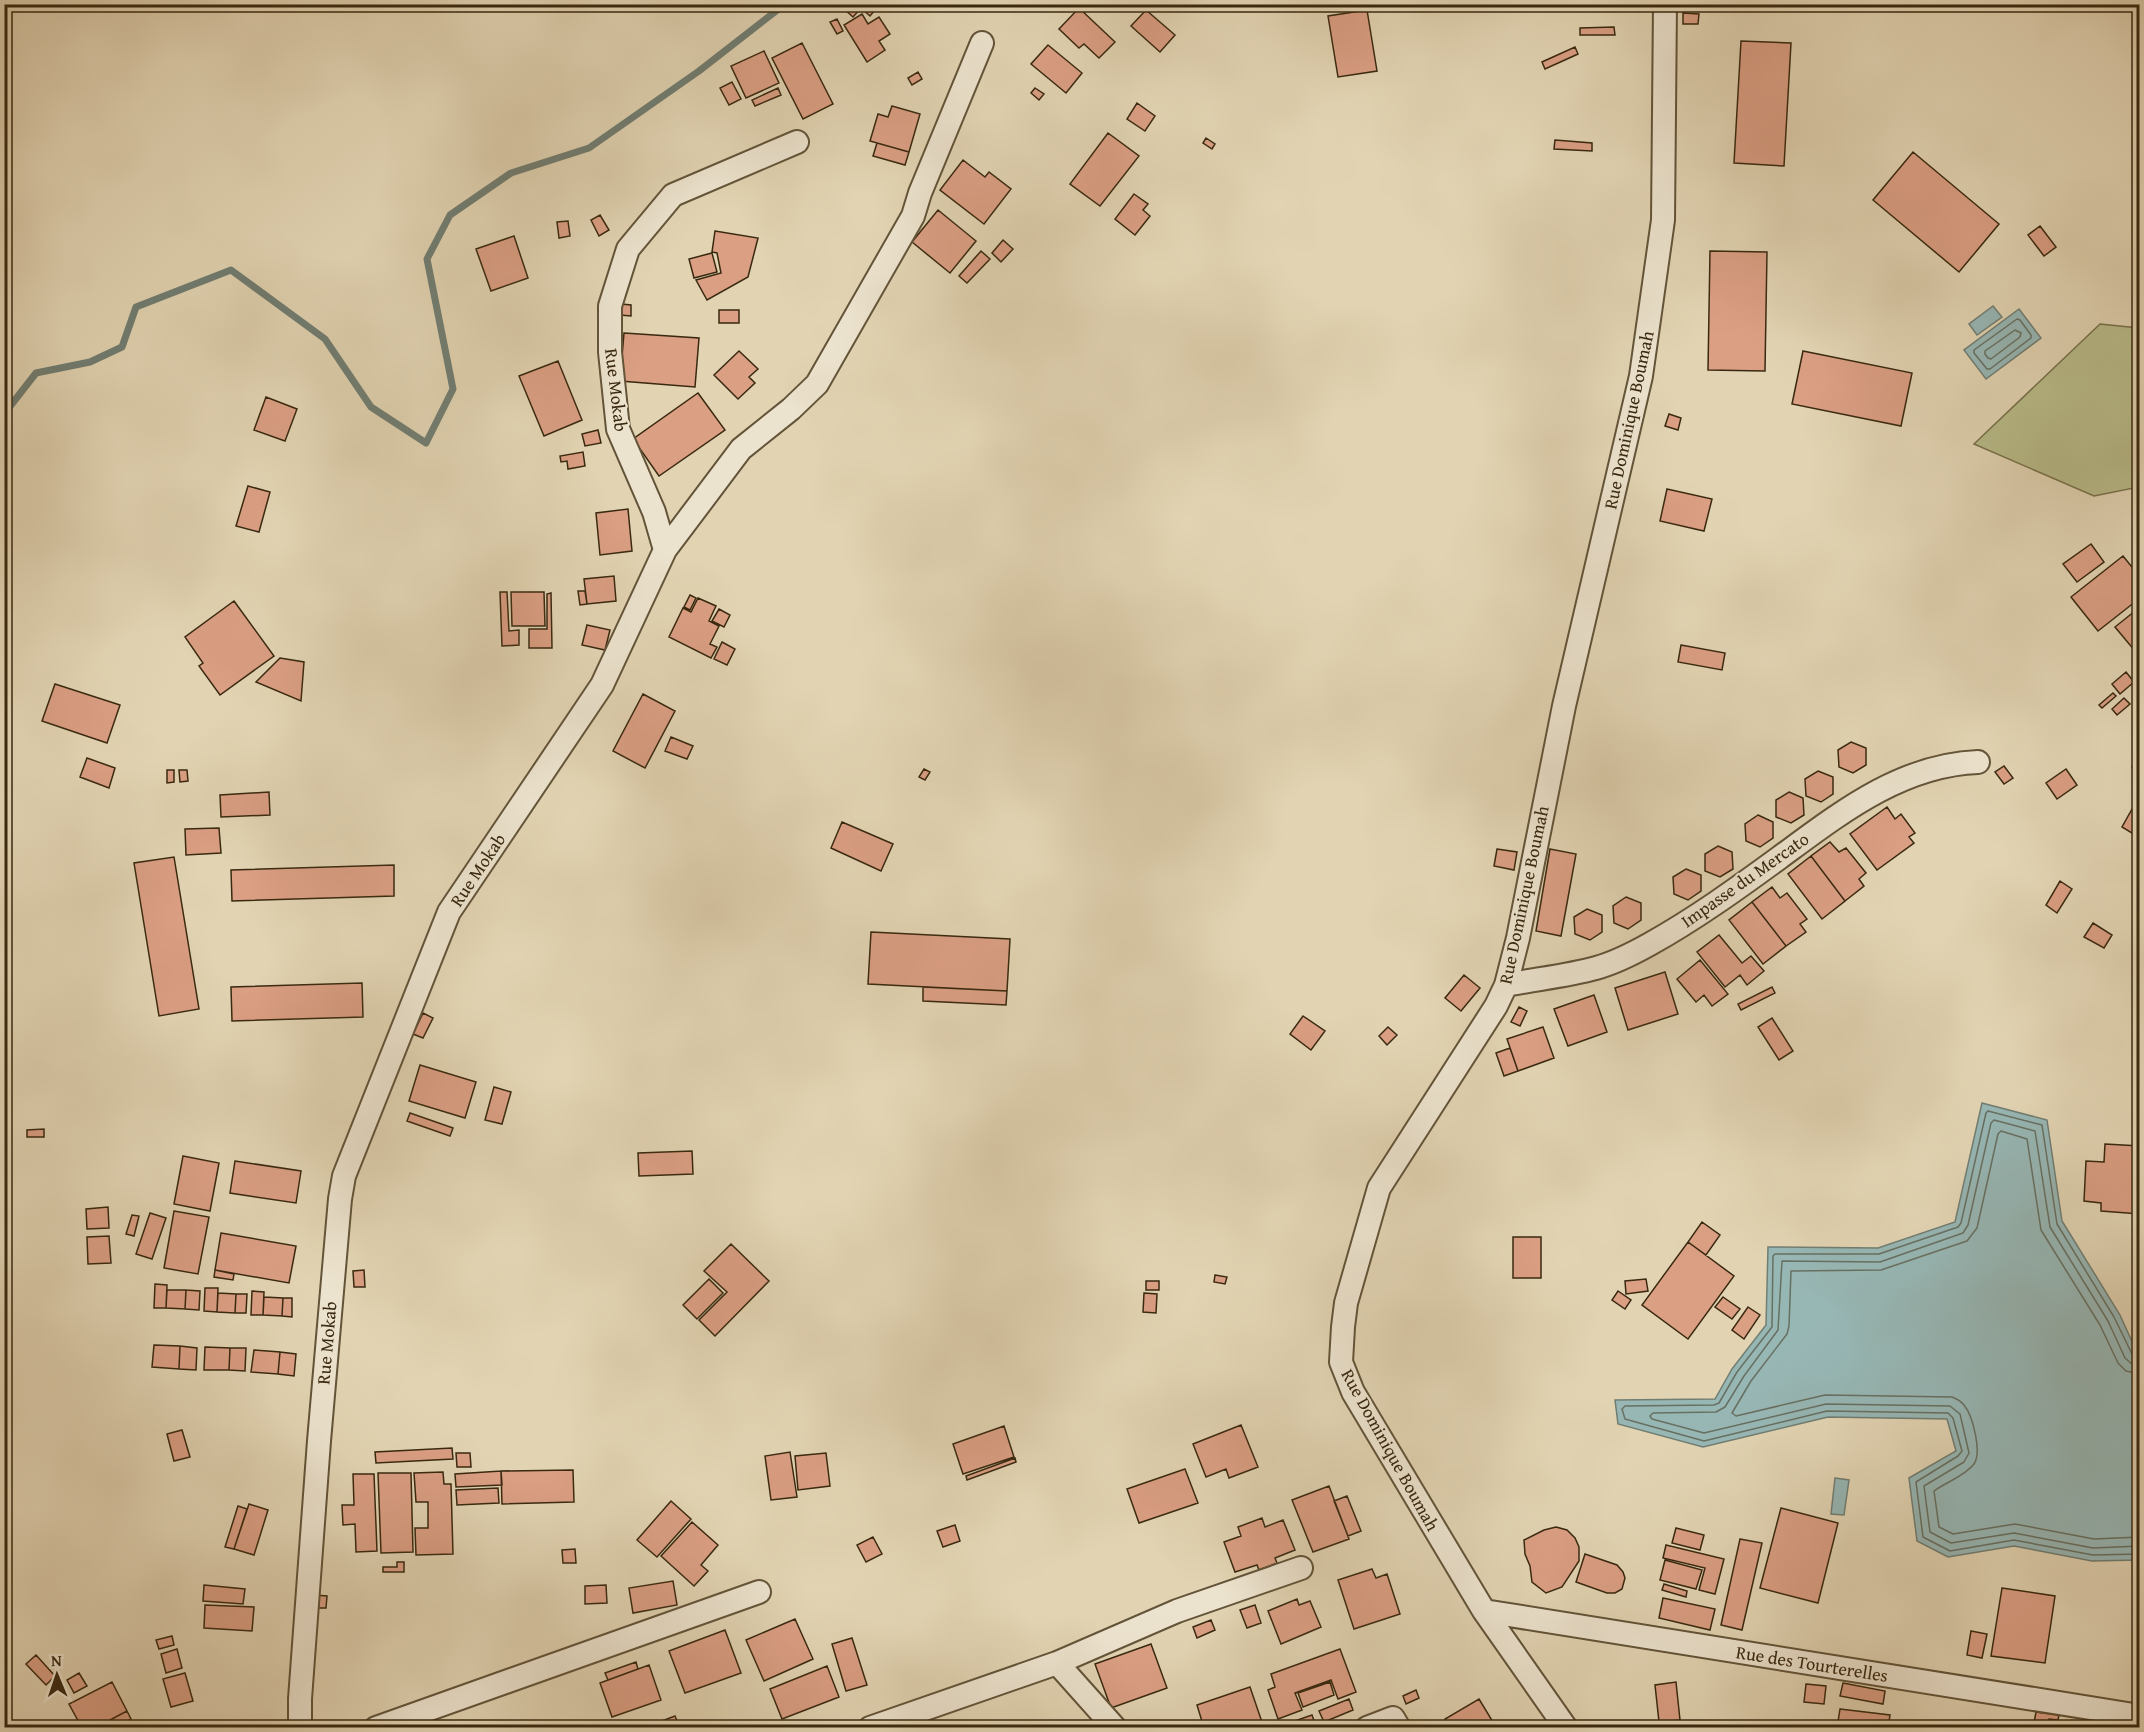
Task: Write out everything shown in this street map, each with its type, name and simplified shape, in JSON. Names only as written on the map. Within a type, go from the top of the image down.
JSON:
[{"type":"street","name":"Rue Dominique Boumah","points":[[1566,1728],[1484,1611],[1353,1392],[1341,1362],[1346,1303],[1379,1188],[1496,1006],[1506,985],[1518,938],[1564,706],[1641,376],[1663,220],[1665,4]]},
{"type":"street","points":[[665,550],[741,449],[791,409],[817,384],[913,216],[982,43]]},
{"type":"street","name":"Rue Mokab","points":[[300,1728],[300,1699],[319,1441],[340,1199],[344,1176],[449,912],[602,685],[665,550],[654,513],[618,429],[610,352],[610,306],[628,249],[673,195],[796,142]]},
{"type":"street","name":"Impasse du Mercato","points":[[1506,985],[1598,968],[1650,944],[1731,893],[1824,826],[1881,789],[1925,771],[1961,763],[1978,762]]},
{"type":"street","points":[[870,1728],[1057,1663],[1177,1611],[1301,1568]]},
{"type":"street","points":[[376,1728],[759,1592]]},
{"type":"street","name":"Rue des Tourterelles","points":[[1484,1611],[2139,1716]]},
{"type":"street","points":[[1057,1663],[1115,1728]]},
{"type":"street","points":[[1367,1728],[1393,1718],[1399,1728]]},
{"type":"green space","points":[[2100,324],[2139,328],[2139,487],[2094,496],[1974,444]]},
{"type":"water","points":[[1993,306],[2002,317],[1977,335],[1969,324]]},
{"type":"water","points":[[2019,309],[2041,338],[1986,379],[1964,350]]},
{"type":"water","points":[[1982,1103],[2047,1120],[2062,1221],[2120,1315],[2139,1357],[2139,1560],[2092,1561],[2014,1546],[1948,1557],[1917,1541],[1909,1478],[1956,1451],[1947,1419],[1828,1417],[1703,1447],[1618,1424],[1615,1400],[1715,1399],[1732,1369],[1766,1325],[1768,1247],[1878,1248],[1955,1222]]},
{"type":"water","points":[[1835,1478],[1849,1480],[1844,1515],[1831,1514]]},
{"type":"building","points":[[847,4],[880,4],[870,16],[861,8],[853,17],[843,8]]},
{"type":"building","points":[[1079,8],[1115,42],[1099,58],[1084,44],[1079,48],[1059,29]]},
{"type":"building","points":[[1146,10],[1175,35],[1160,52],[1131,26]]},
{"type":"building","points":[[1367,10],[1377,71],[1338,77],[1328,16]]},
{"type":"building","points":[[1683,13],[1699,14],[1698,24],[1683,24]]},
{"type":"building","points":[[862,14],[868,24],[879,17],[890,34],[879,41],[885,50],[867,62],[844,25]]},
{"type":"building","points":[[837,19],[843,31],[837,34],[830,22]]},
{"type":"building","points":[[1614,27],[1615,35],[1580,35],[1580,28]]},
{"type":"building","points":[[1741,41],[1791,43],[1784,166],[1734,163]]},
{"type":"building","points":[[802,43],[833,104],[803,119],[772,58]]},
{"type":"building","points":[[1048,45],[1082,73],[1066,93],[1031,64]]},
{"type":"building","points":[[1575,47],[1578,54],[1545,69],[1542,62]]},
{"type":"building","points":[[764,51],[779,83],[746,98],[731,66]]},
{"type":"building","points":[[918,72],[922,79],[912,85],[908,78]]},
{"type":"building","points":[[732,82],[741,99],[729,105],[720,88]]},
{"type":"building","points":[[778,88],[781,95],[755,106],[752,100]]},
{"type":"building","points":[[1035,88],[1044,94],[1039,100],[1031,93]]},
{"type":"building","points":[[1137,103],[1155,116],[1145,131],[1127,119]]},
{"type":"building","points":[[892,106],[920,114],[909,152],[870,141],[878,114],[888,117]]},
{"type":"building","points":[[1108,133],[1139,156],[1100,206],[1070,184]]},
{"type":"building","points":[[1206,138],[1215,144],[1212,149],[1203,143]]},
{"type":"building","points":[[1555,140],[1592,143],[1592,151],[1554,149]]},
{"type":"building","points":[[877,143],[909,152],[905,165],[873,156]]},
{"type":"building","points":[[1913,152],[1999,224],[1959,272],[1873,200]]},
{"type":"building","points":[[963,160],[985,177],[989,172],[1011,189],[984,224],[940,190]]},
{"type":"building","points":[[1134,194],[1148,204],[1143,210],[1150,216],[1135,235],[1115,219]]},
{"type":"building","points":[[938,210],[976,241],[950,273],[912,242]]},
{"type":"building","points":[[600,215],[609,230],[599,236],[591,220]]},
{"type":"building","points":[[568,221],[570,236],[559,238],[557,222]]},
{"type":"building","points":[[2040,226],[2056,247],[2044,256],[2028,235]]},
{"type":"building","points":[[715,231],[758,238],[748,277],[707,300],[696,280],[721,273],[717,253],[712,252]]},
{"type":"building","points":[[514,236],[528,278],[491,291],[476,249]]},
{"type":"building","points":[[1003,240],[1013,249],[1001,262],[992,253]]},
{"type":"building","points":[[981,251],[990,259],[967,283],[959,276]]},
{"type":"building","points":[[1710,251],[1767,252],[1765,371],[1708,370]]},
{"type":"building","points":[[712,253],[717,272],[694,278],[689,259]]},
{"type":"building","points":[[621,304],[631,305],[631,316],[620,315]]},
{"type":"building","points":[[719,310],[739,310],[739,323],[719,323]]},
{"type":"building","points":[[624,333],[699,338],[695,387],[620,381]]},
{"type":"building","points":[[739,351],[758,369],[749,377],[755,383],[738,399],[714,375]]},
{"type":"building","points":[[1803,351],[1912,373],[1901,426],[1792,404]]},
{"type":"building","points":[[558,361],[582,420],[544,436],[519,376]]},
{"type":"building","points":[[698,393],[725,430],[659,476],[633,439]]},
{"type":"building","points":[[266,397],[297,409],[285,441],[254,430]]},
{"type":"building","points":[[1669,414],[1681,418],[1678,430],[1665,426]]},
{"type":"building","points":[[598,430],[601,443],[585,446],[582,434]]},
{"type":"building","points":[[583,452],[585,466],[568,469],[567,461],[561,462],[560,456]]},
{"type":"building","points":[[248,486],[270,492],[259,532],[236,526]]},
{"type":"building","points":[[1667,489],[1712,499],[1704,531],[1660,521]]},
{"type":"building","points":[[628,509],[632,551],[600,555],[596,513]]},
{"type":"building","points":[[2091,544],[2104,562],[2077,582],[2063,564]]},
{"type":"building","points":[[2123,556],[2140,577],[2140,598],[2098,631],[2071,597]]},
{"type":"building","points":[[614,576],[616,601],[587,604],[584,579]]},
{"type":"building","points":[[578,591],[585,591],[587,604],[580,605]]},
{"type":"building","points":[[500,592],[507,592],[509,631],[519,630],[519,645],[502,646]]},
{"type":"building","points":[[511,592],[544,592],[545,626],[512,626]]},
{"type":"building","points":[[551,593],[552,648],[529,648],[529,629],[547,629],[547,594]]},
{"type":"building","points":[[690,595],[696,598],[690,610],[684,607]]},
{"type":"building","points":[[698,598],[716,606],[709,621],[719,626],[710,644],[717,647],[711,658],[669,637],[683,608],[691,612]]},
{"type":"building","points":[[234,601],[274,656],[220,695],[199,666],[203,663],[185,637]]},
{"type":"building","points":[[2140,607],[2140,657],[2115,627]]},
{"type":"building","points":[[719,609],[730,615],[724,627],[712,621]]},
{"type":"building","points":[[587,625],[610,630],[605,650],[582,645]]},
{"type":"building","points":[[722,642],[735,649],[727,665],[714,659]]},
{"type":"building","points":[[1681,645],[1725,653],[1722,670],[1678,662]]},
{"type":"building","points":[[280,658],[304,662],[301,701],[256,682]]},
{"type":"building","points":[[2126,672],[2134,682],[2120,694],[2112,684]]},
{"type":"building","points":[[55,684],[120,705],[107,743],[42,721]]},
{"type":"building","points":[[2113,693],[2116,696],[2102,708],[2099,705]]},
{"type":"building","points":[[643,694],[675,711],[645,768],[613,751]]},
{"type":"building","points":[[2124,698],[2130,704],[2117,715],[2112,709]]},
{"type":"building","points":[[671,737],[693,746],[687,759],[665,751]]},
{"type":"building","points":[[1851,742],[1866,748],[1866,765],[1853,773],[1839,767],[1838,750]]},
{"type":"building","points":[[2140,755],[2140,771],[2132,767]]},
{"type":"building","points":[[87,758],[115,768],[109,788],[80,777]]},
{"type":"building","points":[[2004,766],[2013,778],[2004,784],[1995,772]]},
{"type":"building","points":[[924,769],[930,772],[925,780],[919,777]]},
{"type":"building","points":[[2066,769],[2077,785],[2057,799],[2046,783]]},
{"type":"building","points":[[167,770],[174,770],[174,782],[167,783]]},
{"type":"building","points":[[179,770],[187,770],[188,781],[180,782]]},
{"type":"building","points":[[1818,771],[1833,777],[1833,794],[1821,802],[1806,796],[1805,779]]},
{"type":"building","points":[[269,792],[270,815],[221,817],[220,795]]},
{"type":"building","points":[[1789,792],[1803,798],[1804,815],[1791,823],[1776,817],[1776,800]]},
{"type":"building","points":[[2136,802],[2140,804],[2140,838],[2122,827]]},
{"type":"building","points":[[1887,807],[1895,819],[1901,814],[1915,833],[1909,837],[1914,843],[1877,870],[1850,834]]},
{"type":"building","points":[[1758,815],[1773,822],[1773,838],[1760,847],[1746,841],[1745,824]]},
{"type":"building","points":[[842,822],[893,844],[881,871],[831,848]]},
{"type":"building","points":[[219,828],[221,853],[186,855],[185,829]]},
{"type":"building","points":[[1830,842],[1839,852],[1846,848],[1866,873],[1859,879],[1864,886],[1845,901],[1811,856]]},
{"type":"building","points":[[1718,846],[1732,852],[1733,869],[1720,877],[1705,871],[1705,854]]},
{"type":"building","points":[[1497,849],[1517,852],[1514,870],[1494,866]]},
{"type":"building","points":[[1550,849],[1576,854],[1561,936],[1536,931]]},
{"type":"building","points":[[1811,856],[1845,901],[1822,919],[1788,874]]},
{"type":"building","points":[[174,857],[199,1009],[159,1016],[134,863]]},
{"type":"building","points":[[394,865],[394,896],[232,901],[231,870]]},
{"type":"building","points":[[1686,869],[1701,875],[1701,891],[1688,900],[1674,894],[1673,877]]},
{"type":"building","points":[[2060,881],[2072,889],[2057,913],[2046,905]]},
{"type":"building","points":[[1772,887],[1780,898],[1787,893],[1807,919],[1800,924],[1806,932],[1786,946],[1752,902]]},
{"type":"building","points":[[1626,897],[1641,903],[1641,920],[1628,929],[1614,923],[1613,906]]},
{"type":"building","points":[[1752,902],[1786,946],[1763,964],[1729,920]]},
{"type":"building","points":[[1587,909],[1602,915],[1602,932],[1590,940],[1575,934],[1574,917]]},
{"type":"building","points":[[2093,923],[2112,935],[2104,948],[2084,937]]},
{"type":"building","points":[[871,932],[1010,939],[1007,991],[868,984]]},
{"type":"building","points":[[1719,935],[1742,963],[1751,956],[1764,971],[1747,985],[1740,975],[1725,987],[1697,952]]},
{"type":"building","points":[[1700,960],[1728,994],[1712,1006],[1704,995],[1696,1002],[1677,979]]},
{"type":"building","points":[[1665,972],[1678,1014],[1628,1030],[1615,988]]},
{"type":"building","points":[[1464,975],[1480,988],[1461,1011],[1445,998]]},
{"type":"building","points":[[362,983],[363,1017],[232,1021],[231,987]]},
{"type":"building","points":[[923,987],[1007,991],[1006,1005],[923,1001]]},
{"type":"building","points":[[1772,987],[1775,993],[1741,1010],[1738,1004]]},
{"type":"building","points":[[1594,995],[1607,1032],[1568,1046],[1554,1009]]},
{"type":"building","points":[[1519,1007],[1527,1011],[1520,1026],[1511,1022]]},
{"type":"building","points":[[423,1013],[433,1018],[423,1038],[413,1034]]},
{"type":"building","points":[[1303,1016],[1325,1031],[1311,1050],[1290,1034]]},
{"type":"building","points":[[1772,1018],[1793,1051],[1779,1060],[1758,1027]]},
{"type":"building","points":[[1388,1027],[1397,1035],[1387,1045],[1379,1036]]},
{"type":"building","points":[[1543,1027],[1554,1058],[1518,1071],[1507,1039]]},
{"type":"building","points":[[1510,1048],[1518,1071],[1504,1076],[1496,1053]]},
{"type":"building","points":[[420,1065],[476,1082],[465,1118],[409,1101]]},
{"type":"building","points":[[494,1087],[511,1092],[502,1124],[485,1120]]},
{"type":"building","points":[[410,1113],[453,1128],[450,1136],[407,1121]]},
{"type":"building","points":[[6,1126],[8,1145],[4,1145],[4,1127]]},
{"type":"building","points":[[44,1129],[44,1137],[27,1137],[27,1130]]},
{"type":"building","points":[[2105,1144],[2140,1146],[2140,1214],[2101,1211],[2101,1203],[2084,1201],[2086,1161],[2104,1162]]},
{"type":"building","points":[[692,1151],[693,1174],[639,1176],[638,1153]]},
{"type":"building","points":[[183,1156],[219,1163],[210,1211],[174,1204]]},
{"type":"building","points":[[235,1161],[301,1171],[296,1203],[230,1193]]},
{"type":"building","points":[[108,1207],[109,1228],[87,1229],[86,1209]]},
{"type":"building","points":[[174,1211],[209,1217],[198,1274],[164,1268]]},
{"type":"building","points":[[150,1213],[166,1218],[152,1259],[136,1254]]},
{"type":"building","points":[[132,1215],[139,1216],[134,1236],[126,1234]]},
{"type":"building","points":[[1702,1222],[1720,1235],[1706,1255],[1688,1242]]},
{"type":"building","points":[[221,1233],[296,1246],[289,1283],[215,1270]]},
{"type":"building","points":[[109,1236],[111,1263],[88,1264],[87,1237]]},
{"type":"building","points":[[1513,1237],[1541,1237],[1541,1278],[1513,1278]]},
{"type":"building","points":[[1688,1242],[1734,1276],[1688,1339],[1642,1305]]},
{"type":"building","points":[[731,1244],[769,1281],[715,1336],[699,1320],[727,1292],[704,1271]]},
{"type":"building","points":[[215,1270],[234,1274],[233,1280],[214,1277]]},
{"type":"building","points":[[364,1270],[365,1287],[354,1287],[353,1271]]},
{"type":"building","points":[[1215,1275],[1227,1277],[1225,1284],[1214,1282]]},
{"type":"building","points":[[709,1279],[723,1293],[697,1319],[683,1305]]},
{"type":"building","points":[[1646,1279],[1648,1291],[1626,1294],[1625,1281]]},
{"type":"building","points":[[1146,1281],[1159,1281],[1159,1290],[1146,1290]]},
{"type":"building","points":[[155,1284],[167,1285],[166,1308],[154,1308]]},
{"type":"building","points":[[205,1288],[218,1288],[217,1312],[204,1311]]},
{"type":"building","points":[[167,1290],[186,1290],[185,1309],[166,1308]]},
{"type":"building","points":[[186,1290],[200,1291],[199,1310],[185,1309]]},
{"type":"building","points":[[252,1291],[264,1292],[263,1315],[251,1315]]},
{"type":"building","points":[[1618,1291],[1631,1300],[1625,1309],[1612,1300]]},
{"type":"building","points":[[218,1293],[236,1294],[235,1313],[217,1312]]},
{"type":"building","points":[[1144,1293],[1157,1294],[1156,1313],[1143,1312]]},
{"type":"building","points":[[236,1294],[247,1294],[246,1313],[235,1313]]},
{"type":"building","points":[[264,1297],[283,1298],[282,1316],[263,1315]]},
{"type":"building","points":[[1723,1297],[1740,1309],[1732,1319],[1715,1307]]},
{"type":"building","points":[[283,1298],[292,1298],[292,1317],[282,1316]]},
{"type":"building","points":[[1748,1307],[1760,1315],[1744,1339],[1732,1330]]},
{"type":"building","points":[[154,1345],[180,1346],[179,1369],[152,1367]]},
{"type":"building","points":[[180,1346],[197,1348],[196,1370],[179,1369]]},
{"type":"building","points":[[205,1347],[230,1348],[229,1370],[204,1370]]},
{"type":"building","points":[[230,1348],[246,1348],[245,1371],[229,1370]]},
{"type":"building","points":[[254,1350],[280,1352],[278,1374],[251,1372]]},
{"type":"building","points":[[280,1352],[296,1354],[294,1376],[278,1374]]},
{"type":"building","points":[[1241,1425],[1258,1467],[1229,1478],[1226,1469],[1206,1477],[1193,1444]]},
{"type":"building","points":[[1004,1426],[1014,1457],[963,1474],[953,1444]]},
{"type":"building","points":[[182,1430],[190,1457],[174,1461],[167,1434]]},
{"type":"building","points":[[452,1448],[453,1459],[376,1463],[375,1452]]},
{"type":"building","points":[[790,1452],[797,1497],[771,1500],[765,1456]]},
{"type":"building","points":[[456,1453],[470,1453],[471,1467],[457,1467]]},
{"type":"building","points":[[826,1453],[830,1486],[798,1490],[795,1456]]},
{"type":"building","points":[[1015,1458],[1016,1462],[967,1480],[966,1476]]},
{"type":"building","points":[[1185,1469],[1198,1503],[1139,1523],[1127,1489]]},
{"type":"building","points":[[573,1470],[574,1502],[502,1504],[501,1471]]},
{"type":"building","points":[[501,1471],[502,1485],[456,1487],[455,1474]]},
{"type":"building","points":[[443,1472],[444,1484],[451,1484],[453,1554],[416,1555],[415,1528],[428,1528],[428,1502],[416,1502],[414,1473]]},
{"type":"building","points":[[378,1473],[411,1473],[413,1552],[381,1553]]},
{"type":"building","points":[[353,1474],[374,1474],[377,1551],[356,1552],[355,1524],[343,1525],[342,1505],[354,1505]]},
{"type":"building","points":[[1329,1486],[1349,1539],[1313,1552],[1292,1500]]},
{"type":"building","points":[[498,1488],[499,1503],[457,1505],[456,1490]]},
{"type":"building","points":[[1347,1496],[1361,1531],[1348,1536],[1334,1501]]},
{"type":"building","points":[[671,1501],[691,1519],[657,1557],[637,1540]]},
{"type":"building","points":[[249,1504],[268,1510],[254,1555],[234,1549]]},
{"type":"building","points":[[238,1506],[247,1509],[234,1549],[225,1547]]},
{"type":"building","points":[[1781,1508],[1838,1523],[1818,1603],[1760,1588]]},
{"type":"building","points":[[1262,1518],[1265,1527],[1283,1520],[1295,1550],[1275,1558],[1277,1563],[1259,1570],[1257,1565],[1235,1572],[1224,1542],[1241,1536],[1238,1527]]},
{"type":"building","points":[[692,1522],[718,1545],[701,1565],[708,1571],[694,1586],[661,1556]]},
{"type":"building","points":[[955,1525],[960,1541],[943,1547],[937,1531]]},
{"type":"building","points":[[1556,1527],[1567,1530],[1575,1538],[1579,1547],[1579,1561],[1562,1587],[1546,1593],[1532,1582],[1524,1540]]},
{"type":"building","points":[[1676,1528],[1704,1535],[1700,1550],[1672,1543]]},
{"type":"building","points":[[873,1537],[882,1554],[866,1562],[857,1545]]},
{"type":"building","points":[[1740,1539],[1762,1543],[1742,1630],[1721,1625]]},
{"type":"building","points":[[1666,1545],[1724,1559],[1715,1594],[1699,1590],[1705,1568],[1663,1558]]},
{"type":"building","points":[[575,1549],[576,1563],[563,1563],[562,1550]]},
{"type":"building","points":[[1585,1554],[1617,1565],[1625,1578],[1622,1589],[1615,1593],[1607,1593],[1576,1582]]},
{"type":"building","points":[[1665,1560],[1702,1570],[1696,1589],[1660,1580]]},
{"type":"building","points":[[397,1562],[404,1562],[404,1572],[383,1572],[383,1567],[397,1567]]},
{"type":"building","points":[[1372,1569],[1376,1578],[1387,1574],[1400,1614],[1354,1629],[1338,1580]]},
{"type":"building","points":[[673,1581],[677,1605],[633,1613],[629,1588]]},
{"type":"building","points":[[1664,1584],[1687,1591],[1686,1597],[1662,1590]]},
{"type":"building","points":[[204,1585],[245,1589],[243,1604],[203,1601]]},
{"type":"building","points":[[606,1585],[607,1603],[585,1604],[585,1586]]},
{"type":"building","points":[[2002,1588],[2055,1596],[2045,1663],[1991,1656]]},
{"type":"building","points":[[315,1595],[327,1596],[326,1608],[315,1608]]},
{"type":"building","points":[[1663,1598],[1715,1609],[1710,1630],[1659,1618]]},
{"type":"building","points":[[1297,1599],[1299,1605],[1310,1601],[1321,1627],[1281,1644],[1268,1611]]},
{"type":"building","points":[[205,1605],[254,1607],[252,1631],[204,1628]]},
{"type":"building","points":[[1255,1605],[1261,1623],[1247,1628],[1240,1610]]},
{"type":"building","points":[[795,1619],[813,1659],[764,1681],[746,1640]]},
{"type":"building","points":[[1211,1620],[1215,1630],[1197,1638],[1193,1627]]},
{"type":"building","points":[[725,1630],[741,1673],[685,1693],[669,1651]]},
{"type":"building","points":[[1971,1631],[1987,1634],[1982,1658],[1967,1655]]},
{"type":"building","points":[[172,1636],[174,1645],[159,1649],[156,1640]]},
{"type":"building","points":[[852,1638],[867,1685],[846,1691],[832,1644]]},
{"type":"building","points":[[1151,1644],[1167,1688],[1111,1708],[1095,1664]]},
{"type":"building","points":[[177,1649],[182,1668],[166,1673],[161,1654]]},
{"type":"building","points":[[1340,1649],[1356,1692],[1338,1699],[1331,1680],[1295,1693],[1302,1710],[1278,1719],[1268,1690],[1275,1687],[1271,1674]]},
{"type":"building","points":[[36,1655],[55,1676],[46,1685],[26,1664]]},
{"type":"building","points":[[636,1662],[638,1669],[608,1680],[605,1673]]},
{"type":"building","points":[[649,1665],[661,1700],[612,1717],[600,1683]]},
{"type":"building","points":[[827,1666],[839,1697],[782,1719],[770,1689]]},
{"type":"building","points":[[79,1673],[87,1686],[74,1693],[67,1680]]},
{"type":"building","points":[[185,1673],[193,1701],[171,1707],[163,1679]]},
{"type":"building","points":[[112,1682],[127,1711],[95,1728],[82,1728],[69,1704]]},
{"type":"building","points":[[1330,1682],[1334,1695],[1303,1707],[1298,1693]]},
{"type":"building","points":[[1676,1682],[1680,1720],[1659,1722],[1655,1685]]},
{"type":"building","points":[[1843,1683],[1885,1691],[1883,1704],[1840,1696]]},
{"type":"building","points":[[1806,1684],[1826,1686],[1824,1704],[1804,1702]]},
{"type":"building","points":[[1250,1687],[1264,1728],[1204,1728],[1197,1705]]},
{"type":"building","points":[[1416,1690],[1419,1698],[1406,1704],[1403,1696]]},
{"type":"building","points":[[1349,1699],[1353,1710],[1324,1722],[1319,1711]]},
{"type":"building","points":[[1479,1699],[1496,1727],[1450,1728],[1445,1719]]},
{"type":"building","points":[[1840,1709],[1890,1715],[1888,1728],[1837,1728]]},
{"type":"building","points":[[127,1711],[131,1719],[115,1728],[95,1728]]},
{"type":"building","points":[[2036,1712],[2059,1715],[2058,1720],[2049,1719],[2049,1726],[2034,1723]]},
{"type":"building","points":[[1312,1715],[1316,1726],[1291,1728],[1289,1723]]},
{"type":"building","points":[[675,1716],[680,1728],[643,1728]]},
{"type":"waterway","points":[[4,414],[36,373],[90,362],[122,347],[136,307],[231,270],[325,339],[371,407],[426,443],[453,389],[427,259],[450,215],[511,173],[589,148],[699,71],[785,4]]}]
